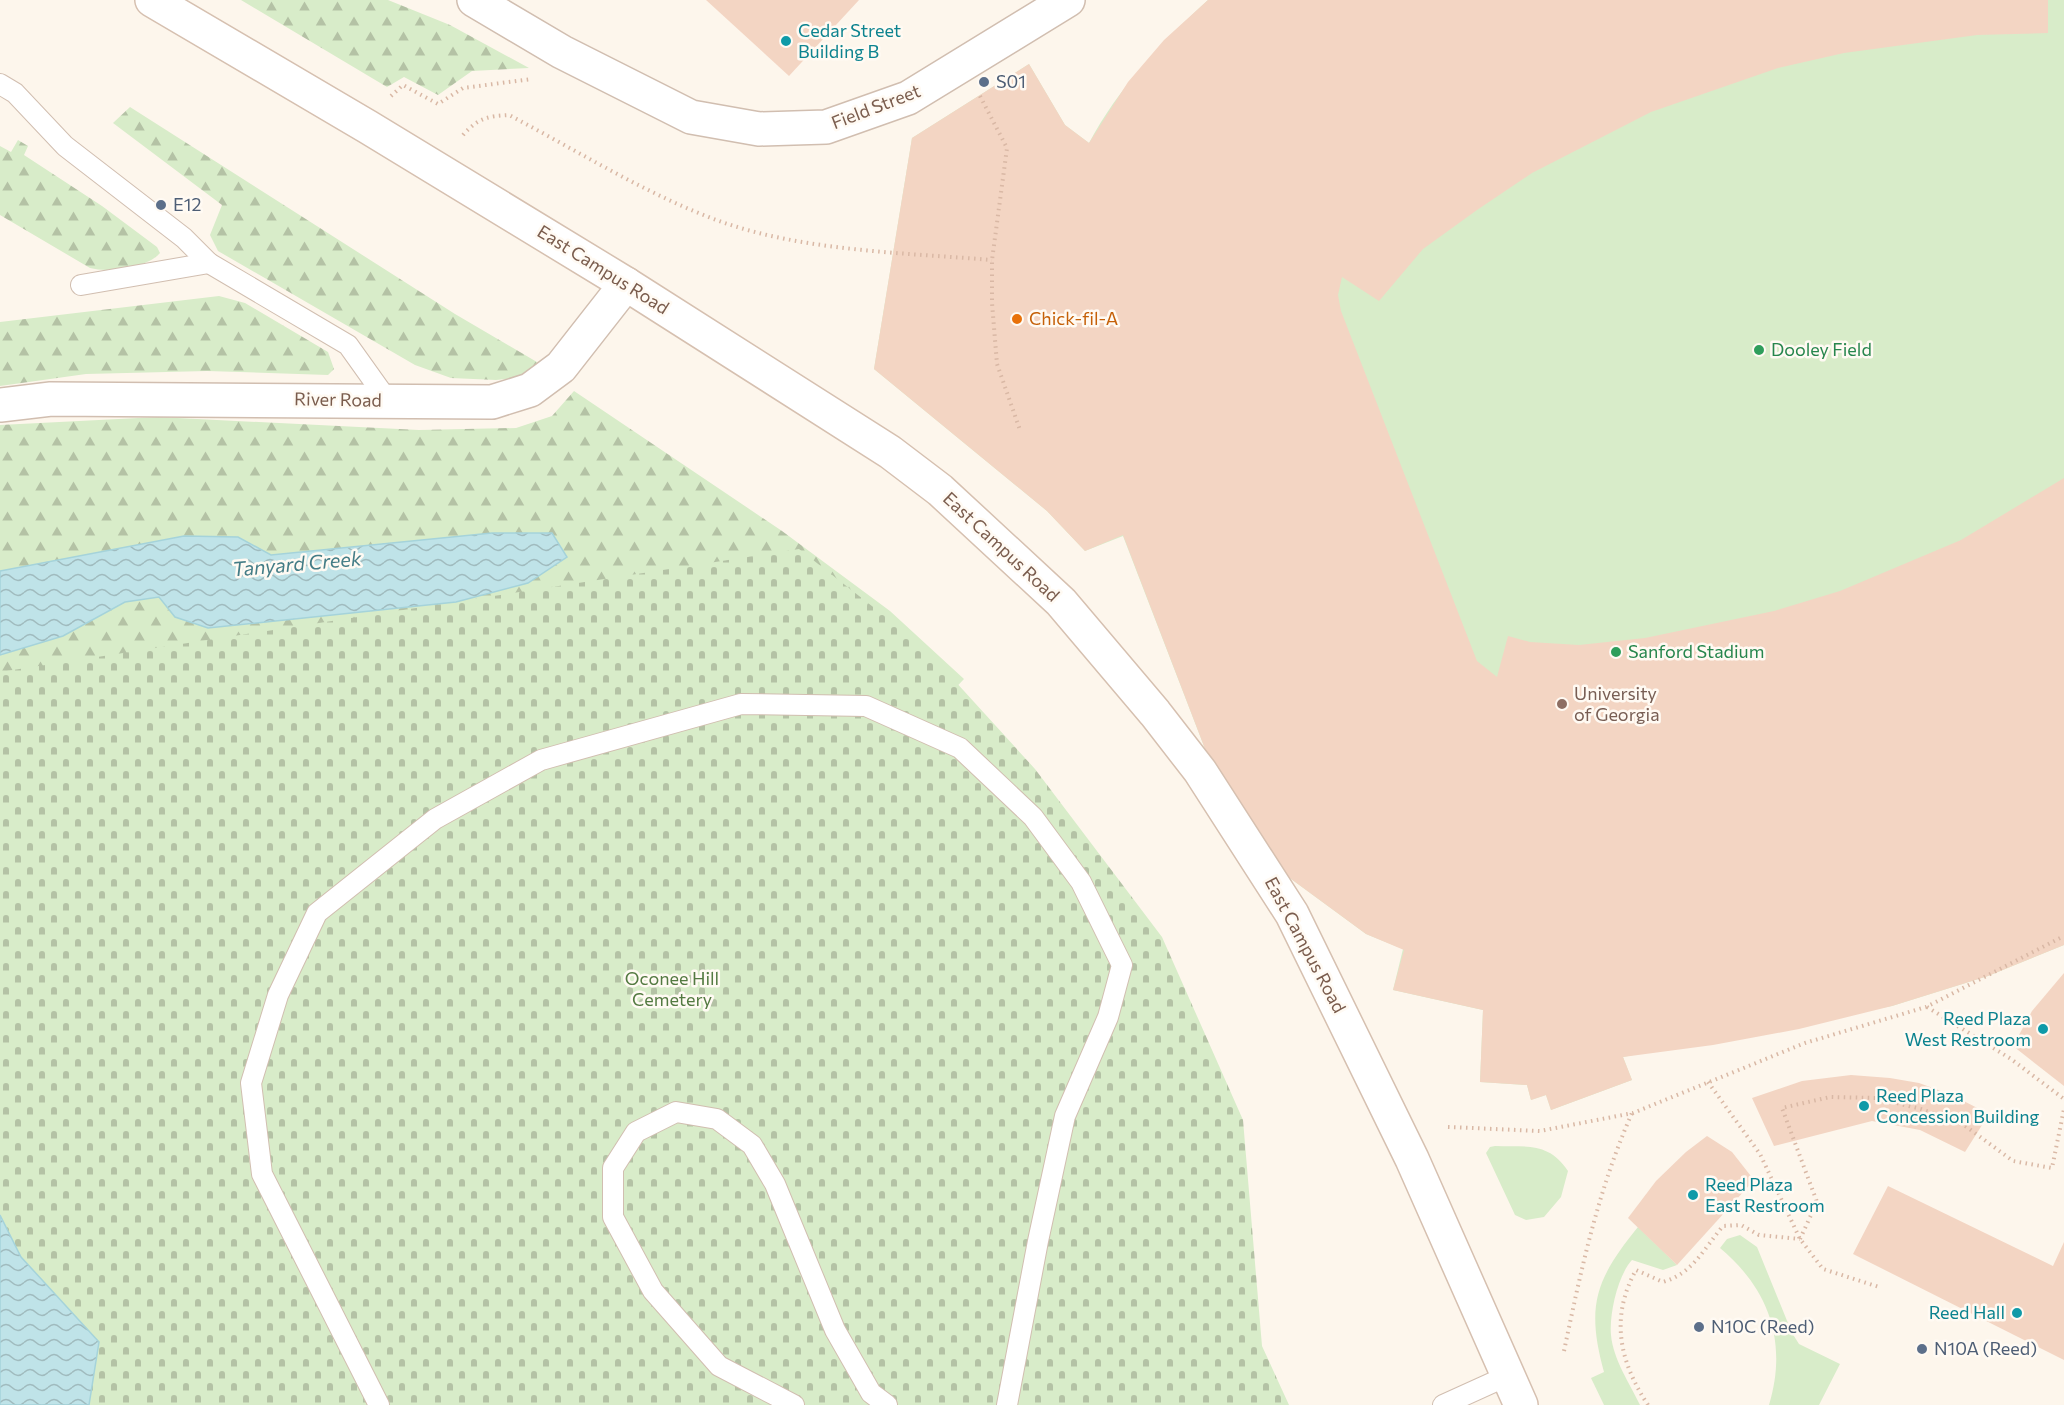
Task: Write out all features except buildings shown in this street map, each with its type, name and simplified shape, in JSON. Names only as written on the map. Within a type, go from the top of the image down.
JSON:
[{"type":"main road","name":"East Campus Road","points":[[152,0],[368,127],[626,284],[890,452],[940,490],[1061,602],[1155,713],[1200,771],[1293,914],[1412,1159],[1514,1391]]},
{"type":"main road","name":"Field Street","points":[[474,0],[562,52],[691,117],[759,129],[826,127],[908,98],[1068,0]]},
{"type":"main road","name":"River Road","points":[[0,405],[51,399],[492,402],[530,390],[561,367],[626,284]]},
{"type":"lane","points":[[0,84],[15,93],[65,146],[184,238],[209,263],[348,345],[388,401]]},
{"type":"lane","points":[[81,285],[209,263]]},
{"type":"lane","points":[[379,1405],[262,1174],[251,1083],[278,995],[317,913],[435,819],[541,760],[741,704],[866,706],[960,748],[1034,817],[1081,882],[1122,964],[1108,1017],[1065,1116],[1038,1241],[1008,1405]]},
{"type":"lane","points":[[794,1405],[719,1366],[653,1291],[613,1217],[613,1168],[636,1132],[676,1112],[717,1119],[752,1145],[775,1184],[836,1330],[872,1393],[886,1405]]},
{"type":"lane","points":[[1443,1405],[1514,1391]]},
{"type":"path","points":[[391,96],[403,85],[438,104],[463,88],[532,79]]},
{"type":"path","points":[[980,97],[1007,148],[993,260],[992,303],[997,364],[1020,430]]},
{"type":"path","points":[[463,135],[474,122],[488,116],[509,115],[671,200],[722,222],[772,235],[854,249],[993,260]]},
{"type":"path","points":[[1448,1126],[1540,1131],[1633,1113],[1804,1043],[1926,1007],[2064,936]]},
{"type":"path","points":[[1926,1007],[2012,1059],[2064,1100]]},
{"type":"path","points":[[1708,1082],[1760,1154],[1800,1239],[1823,1269],[1879,1287]]},
{"type":"path","points":[[1800,1239],[1817,1202],[1782,1108],[1830,1097],[1876,1098],[1921,1109],[1964,1125],[2013,1161],[2052,1168],[2064,1109]]},
{"type":"path","points":[[1564,1351],[1588,1240],[1612,1157],[1633,1113]]},
{"type":"path","points":[[1648,1405],[1623,1357],[1620,1322],[1628,1284],[1636,1270],[1663,1282],[1679,1277],[1689,1270],[1723,1226],[1741,1225],[1759,1234],[1800,1239]]},
{"type":"green space","points":[[241,0],[388,0],[450,25],[529,68],[472,71],[438,95],[404,77],[387,87]]},
{"type":"green space","name":"Sanford Stadium","points":[[1208,0],[2064,0],[2064,945],[1988,976],[1892,1006],[1623,1057],[1632,1080],[1551,1110],[1546,1095],[1531,1100],[1527,1085],[1480,1082],[1483,1010],[1393,990],[1403,949],[1366,934],[1287,876],[1207,754],[1123,536],[1085,551],[1047,511],[874,369],[912,138],[1029,64],[1065,125],[1089,143],[1127,84]]},
{"type":"green space","points":[[130,107],[455,314],[542,365],[522,377],[496,380],[451,378],[415,365],[218,251],[210,235],[222,205],[113,123]]},
{"type":"green space","points":[[18,140],[28,146],[24,155],[102,206],[157,247],[160,253],[137,266],[107,270],[90,268],[0,215],[0,146],[11,152]]},
{"type":"green space","points":[[219,296],[245,303],[328,352],[334,369],[328,375],[207,371],[86,374],[0,386],[0,322]]},
{"type":"green space","points":[[574,391],[782,531],[890,611],[964,679],[927,718],[0,1215],[0,425],[158,417],[419,430],[516,428],[552,416]]},
{"type":"green space","name":"Oconee Hill Cemetery","points":[[799,549],[923,646],[1035,769],[1162,937],[1243,1120],[1262,1346],[1289,1405],[89,1405],[99,1342],[21,1257],[0,1215],[0,672]]},
{"type":"green space","points":[[1490,1147],[1527,1147],[1545,1151],[1553,1155],[1568,1171],[1561,1197],[1544,1217],[1526,1220],[1515,1215],[1486,1153]]},
{"type":"green space","points":[[1638,1227],[1677,1265],[1663,1270],[1632,1260],[1627,1267],[1613,1306],[1611,1335],[1618,1362],[1640,1405],[1604,1405],[1591,1378],[1604,1372],[1596,1329],[1598,1295],[1612,1263]]},
{"type":"green space","points":[[1740,1235],[1757,1247],[1792,1333],[1799,1344],[1840,1364],[1819,1405],[1769,1405],[1776,1360],[1775,1338],[1770,1318],[1751,1281],[1720,1248],[1727,1239]]},
{"type":"water","name":"Tanyard Creek","points":[[492,533],[552,533],[567,557],[528,583],[456,602],[208,628],[175,617],[159,597],[125,602],[63,636],[0,655],[0,571],[184,536],[238,537],[271,555]]},
{"type":"water","points":[[0,1215],[21,1257],[99,1342],[89,1405],[0,1405]]},
{"type":"place","name":"Cedar Street Building B","points":[[786,41]]},
{"type":"place","name":"S01","points":[[984,82]]},
{"type":"place","name":"E12","points":[[161,205]]},
{"type":"place","name":"Chick-fil-A","points":[[1017,319]]},
{"type":"place","name":"Dooley Field","points":[[1759,350]]},
{"type":"place","name":"Sanford Stadium","points":[[1616,652]]},
{"type":"place","name":"University of Georgia","points":[[1562,704]]},
{"type":"place","name":"Reed Plaza West Restroom","points":[[2043,1029]]},
{"type":"place","name":"Reed Plaza Concession Building","points":[[1864,1106]]},
{"type":"place","name":"Reed Plaza East Restroom","points":[[1693,1195]]},
{"type":"place","name":"Reed Hall","points":[[2017,1313]]},
{"type":"place","name":"N10C (Reed)","points":[[1699,1327]]},
{"type":"place","name":"N10A (Reed)","points":[[1922,1349]]}]
